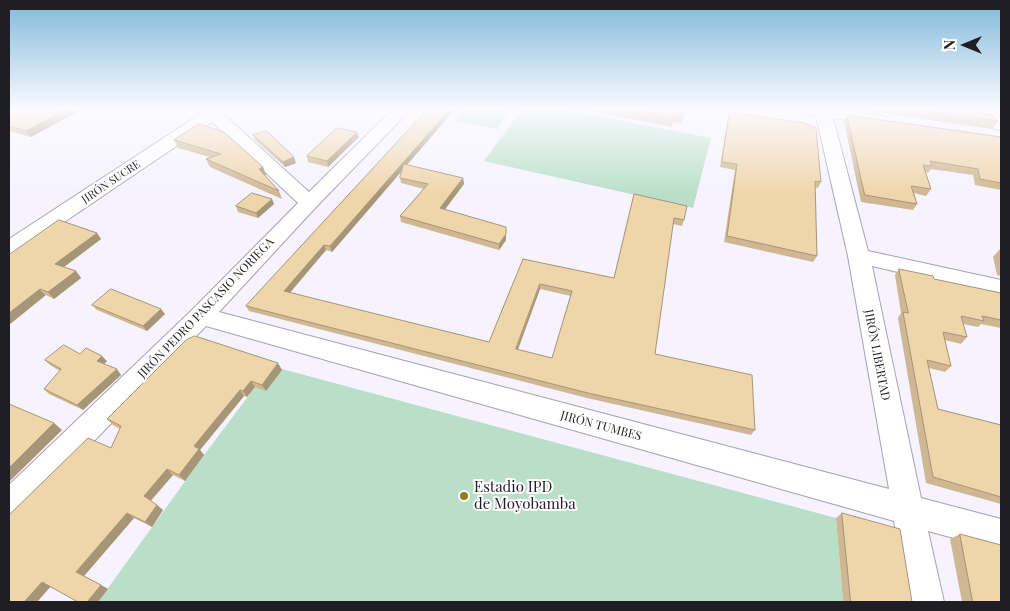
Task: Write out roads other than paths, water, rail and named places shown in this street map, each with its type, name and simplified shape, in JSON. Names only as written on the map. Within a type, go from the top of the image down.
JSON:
[{"type":"street","name":"JIRÓN SUCRE","points":[[9,250],[176,138]]},
{"type":"street","points":[[240,138],[308,203]]},
{"type":"street","name":"JIRÓN PEDRO PASCASIO NORIEGA","points":[[9,506],[201,316],[308,203],[374,138]]},
{"type":"street","name":"JIRÓN LIBERTAD","points":[[825,138],[858,256],[926,602]]},
{"type":"street","points":[[858,256],[1001,288]]},
{"type":"street","name":"JIRÓN TUMBES","points":[[201,316],[907,511],[1001,535]]},
{"type":"place","name":"Estadio IPD de Moyobamba","points":[[464,496]]}]
